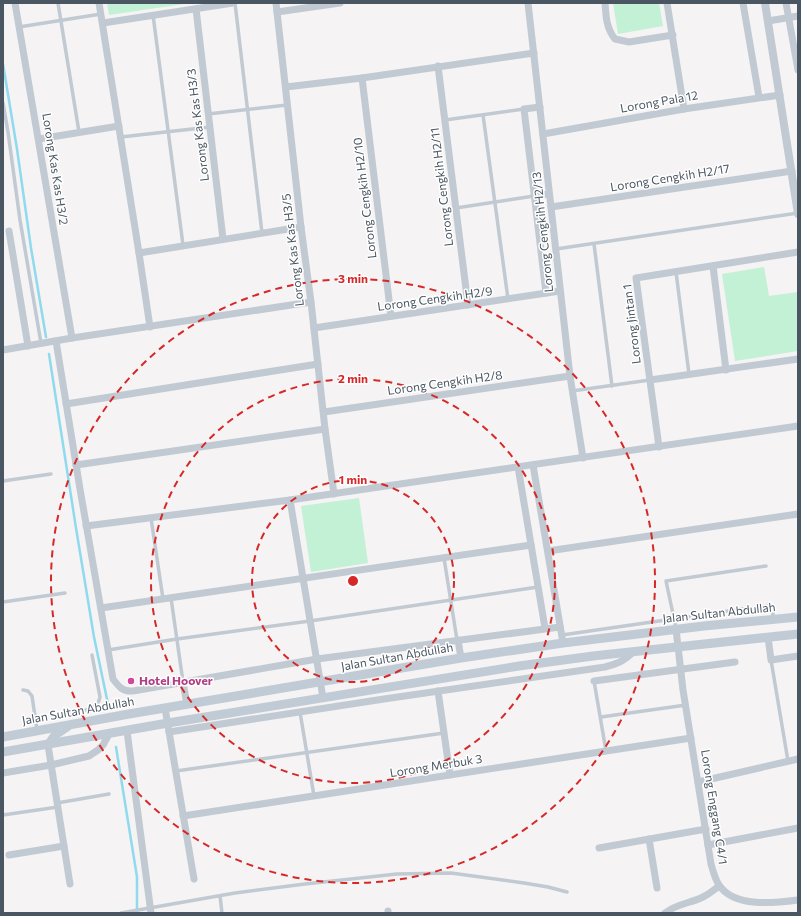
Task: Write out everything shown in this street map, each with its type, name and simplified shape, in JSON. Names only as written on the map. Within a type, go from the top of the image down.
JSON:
[{"type":"main road","name":"Jalan Sultan Abdullah","points":[[3,737],[186,704],[461,658],[562,639],[798,617]]},
{"type":"main road","points":[[3,752],[126,731],[168,728],[323,698],[519,666],[798,634]]},
{"type":"main road","points":[[48,745],[55,735],[73,724]]},
{"type":"main road","points":[[22,734],[40,738],[48,745]]},
{"type":"street","name":"Lorong Kas Kas H3/2","points":[[15,3],[72,338]]},
{"type":"street","points":[[99,3],[150,327]]},
{"type":"street","points":[[102,23],[234,3]]},
{"type":"street","name":"Lorong Kas Kas H3/5","points":[[276,3],[301,227],[334,494]]},
{"type":"street","points":[[278,12],[340,3]]},
{"type":"street","name":"Lorong Cengkih H2/13","points":[[528,3],[570,376],[583,458]]},
{"type":"street","points":[[605,3],[609,31],[614,39],[629,42],[673,35]]},
{"type":"street","points":[[668,3],[684,109]]},
{"type":"street","points":[[743,3],[759,97]]},
{"type":"street","points":[[765,3],[798,213]]},
{"type":"street","points":[[786,3],[797,51],[798,70]]},
{"type":"street","name":"Lorong Kas Kas H3/3","points":[[196,9],[223,239]]},
{"type":"street","points":[[768,21],[798,16]]},
{"type":"street","points":[[286,87],[362,78],[534,53]]},
{"type":"street","name":"Lorong Cengkih H2/11","points":[[438,66],[468,305]]},
{"type":"street","name":"Lorong Cengkih H2/10","points":[[362,78],[391,316]]},
{"type":"street","name":"Lorong Pala 12","points":[[543,134],[780,94]]},
{"type":"street","points":[[540,107],[524,109],[546,293]]},
{"type":"street","points":[[39,139],[119,126]]},
{"type":"street","name":"Lorong Cengkih H2/17","points":[[551,207],[792,171]]},
{"type":"street","points":[[534,196],[549,194]]},
{"type":"street","points":[[139,253],[301,227]]},
{"type":"street","points":[[9,231],[28,346]]},
{"type":"street","name":"Lorong Jintan 1","points":[[650,380],[636,278],[798,252]]},
{"type":"street","points":[[713,266],[726,370]]},
{"type":"street","name":"Lorong Cengkih H2/9","points":[[314,328],[560,291]]},
{"type":"street","points":[[3,350],[72,338],[311,302]]},
{"type":"street","points":[[56,341],[113,679],[122,690],[129,692],[317,659],[560,626]]},
{"type":"street","points":[[659,447],[650,380],[798,359]]},
{"type":"street","points":[[66,404],[318,364]]},
{"type":"street","name":"Lorong Cengkih H2/8","points":[[324,412],[570,376]]},
{"type":"street","points":[[86,526],[334,494],[798,426]]},
{"type":"street","points":[[76,465],[325,429]]},
{"type":"street","points":[[533,465],[562,639]]},
{"type":"street","points":[[518,467],[546,628]]},
{"type":"street","points":[[290,500],[323,698]]},
{"type":"street","points":[[548,552],[798,514]]},
{"type":"street","points":[[101,608],[531,545]]},
{"type":"street","name":"Lorong Enggang C4/1","points":[[676,629],[686,705],[711,864],[714,876],[719,886]]},
{"type":"street","points":[[768,637],[771,660],[798,656]]},
{"type":"street","points":[[458,640],[461,658]]},
{"type":"street","points":[[168,728],[300,712],[605,667],[617,664],[633,652]]},
{"type":"street","points":[[594,681],[735,662]]},
{"type":"street","points":[[183,682],[186,704]]},
{"type":"street","points":[[438,691],[450,775]]},
{"type":"street","points":[[165,708],[194,879]]},
{"type":"street","points":[[126,731],[148,910]]},
{"type":"street","points":[[3,773],[51,765],[89,756],[103,745],[109,734]]},
{"type":"street","name":"Lorong Merbuk 3","points":[[184,816],[691,738]]},
{"type":"street","points":[[48,745],[70,884]]},
{"type":"street","points":[[698,782],[798,759]]},
{"type":"street","points":[[599,848],[706,828]]},
{"type":"street","points":[[708,845],[798,828]]},
{"type":"street","points":[[649,839],[657,888]]},
{"type":"street","points":[[9,855],[64,846]]},
{"type":"street","points":[[665,913],[670,909],[711,893],[719,886],[728,894],[741,900],[770,903],[798,900]]},
{"type":"lane","points":[[58,3],[79,132]]},
{"type":"lane","points":[[234,3],[262,233]]},
{"type":"lane","points":[[20,26],[101,14]]},
{"type":"lane","points":[[153,15],[183,245]]},
{"type":"lane","points":[[3,103],[21,228],[41,343]]},
{"type":"lane","points":[[208,114],[288,105]]},
{"type":"lane","points":[[445,120],[524,109]]},
{"type":"lane","points":[[483,115],[508,299]]},
{"type":"lane","points":[[121,137],[210,127]]},
{"type":"lane","points":[[456,208],[534,196]]},
{"type":"lane","points":[[556,249],[798,213]]},
{"type":"lane","points":[[594,244],[612,386]]},
{"type":"lane","points":[[676,272],[689,375]]},
{"type":"lane","points":[[572,391],[650,380]]},
{"type":"lane","points":[[3,480],[51,474]]},
{"type":"lane","points":[[151,518],[177,639],[183,682]]},
{"type":"lane","points":[[444,558],[458,640]]},
{"type":"lane","points":[[676,629],[666,581],[766,566]]},
{"type":"lane","points":[[108,650],[538,587]]},
{"type":"lane","points":[[3,602],[65,593]]},
{"type":"lane","points":[[562,639],[674,619],[770,606],[773,610],[773,619]]},
{"type":"lane","points":[[69,712],[90,709],[96,706],[100,701],[92,655]]},
{"type":"lane","points":[[771,660],[788,761]]},
{"type":"lane","points":[[594,681],[606,751]]},
{"type":"lane","points":[[23,690],[28,691],[32,696],[38,731]]},
{"type":"lane","points":[[600,717],[686,705]]},
{"type":"lane","points":[[73,724],[75,712]]},
{"type":"lane","points":[[300,712],[314,797]]},
{"type":"lane","points":[[176,771],[444,733]]},
{"type":"lane","points":[[3,815],[109,794]]},
{"type":"lane","points":[[123,913],[148,910],[220,896],[305,884],[397,874],[451,873],[481,876],[548,887],[567,892]]},
{"type":"lane","points":[[220,896],[222,913]]},
{"type":"green space","points":[[107,3],[191,3],[109,15]]},
{"type":"green space","points":[[613,3],[659,3],[663,26],[618,34]]},
{"type":"green space","points":[[764,267],[769,296],[798,292],[798,351],[735,361],[722,274]]},
{"type":"green space","points":[[359,498],[368,563],[311,572],[301,506]]},
{"type":"waterway","points":[[3,64],[46,337]]},
{"type":"waterway","points":[[49,354],[94,637],[108,704]]},
{"type":"waterway","points":[[116,747],[137,877],[137,913]]},
{"type":"place","name":"Hotel Hoover","points":[[131,681]]}]
